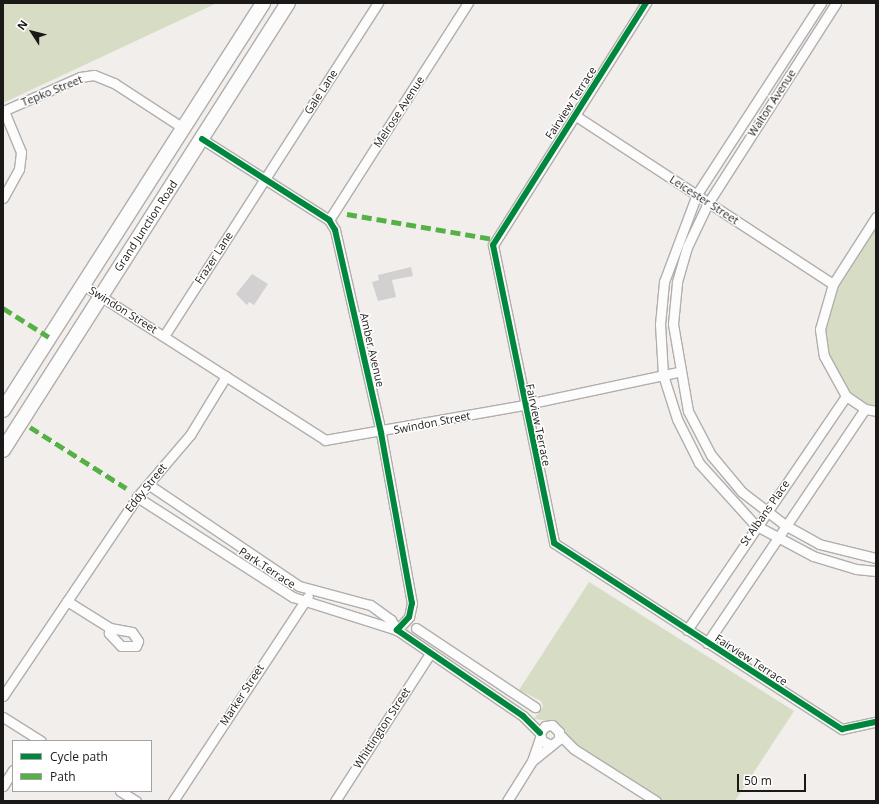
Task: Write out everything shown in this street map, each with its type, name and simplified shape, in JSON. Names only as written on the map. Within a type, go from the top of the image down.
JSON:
[{"type":"highway","name":"Grand Junction Road","points":[[3,410],[263,3]]},
{"type":"highway","name":"Grand Junction Road","points":[[3,450],[288,3]]},
{"type":"street","name":"Gale Lane","points":[[264,181],[378,3]]},
{"type":"street","name":"Melrose Avenue","points":[[329,220],[468,3]]},
{"type":"street","name":"Fairview Terrace","points":[[646,3],[576,116],[493,245],[523,405],[554,543],[842,729],[876,722]]},
{"type":"street","name":"Walton Avenue","points":[[821,3],[697,194],[664,282],[660,324],[664,375],[677,419],[699,463],[755,525],[776,539],[820,558],[856,569],[876,571]]},
{"type":"street","name":"Walton Avenue","points":[[836,3],[708,203],[687,247],[676,283],[673,324],[678,372],[688,411],[711,455],[742,492],[766,512],[818,544],[876,558]]},
{"type":"street","name":"Tepko Street","points":[[4,111],[80,77],[94,75],[114,83],[183,128]]},
{"type":"street","points":[[3,198],[20,169],[21,152],[4,111]]},
{"type":"street","name":"Leicester Street","points":[[576,116],[833,284]]},
{"type":"street","points":[[202,139],[264,181],[329,220]]},
{"type":"street","name":"Frazer Lane","points":[[164,336],[264,181]]},
{"type":"street","points":[[876,217],[833,284],[820,330],[824,356],[846,396],[865,409],[876,411]]},
{"type":"street","name":"Amber Avenue","points":[[329,220],[335,230],[381,432],[412,602],[409,617],[397,630]]},
{"type":"street","name":"Swindon Street","points":[[83,285],[324,440],[381,432],[523,405],[678,372]]},
{"type":"street","name":"Eddy Street","points":[[3,696],[137,497],[190,435],[226,376]]},
{"type":"street","name":"St Albans Place","points":[[687,630],[755,525],[766,512],[846,396]]},
{"type":"street","name":"St Albans Place","points":[[707,643],[785,525],[865,409]]},
{"type":"street","name":"Park Terrace","points":[[148,485],[299,586],[370,605],[390,620],[397,630],[429,655],[523,716],[542,732]]},
{"type":"street","name":"Park Terrace","points":[[137,497],[293,597],[397,630]]},
{"type":"street","name":"Marker Street","points":[[173,801],[305,601],[310,589]]},
{"type":"street","points":[[67,601],[110,628]]},
{"type":"street","points":[[416,628],[483,674],[535,707]]},
{"type":"street","name":"Whittington Street","points":[[335,801],[429,655]]},
{"type":"street","points":[[475,685],[483,674]]},
{"type":"street","points":[[3,717],[35,740]]},
{"type":"street","points":[[507,801],[532,761],[542,732],[555,726],[555,740],[532,761]]},
{"type":"street","points":[[542,732],[574,749],[656,801]]},
{"type":"street","points":[[3,786],[12,772]]},
{"type":"street","points":[[122,792],[136,801]]},
{"type":"green space","points":[[3,3],[217,3],[3,103]]},
{"type":"green space","points":[[876,217],[876,411],[846,396],[824,356],[820,329],[833,284]]},
{"type":"green space","points":[[589,582],[794,711],[735,801],[661,801],[573,744],[550,721],[534,719],[543,706],[541,701],[519,690]]},
{"type":"building","points":[[411,267],[413,276],[392,280],[396,297],[378,301],[372,282],[379,280],[378,275]]},
{"type":"building","points":[[252,274],[268,284],[254,305],[249,302],[247,305],[236,294]]},
{"type":"marked path","points":[[347,214],[494,239]]},
{"type":"marked path","points":[[3,308],[49,337]]},
{"type":"marked path","points":[[30,427],[126,488]]},
{"type":"cycle path","points":[[646,3],[493,245],[554,543],[842,729],[876,722]]},
{"type":"cycle path","points":[[202,139],[329,220],[335,230],[381,433],[412,603],[409,617],[397,630],[523,716],[540,733]]}]
